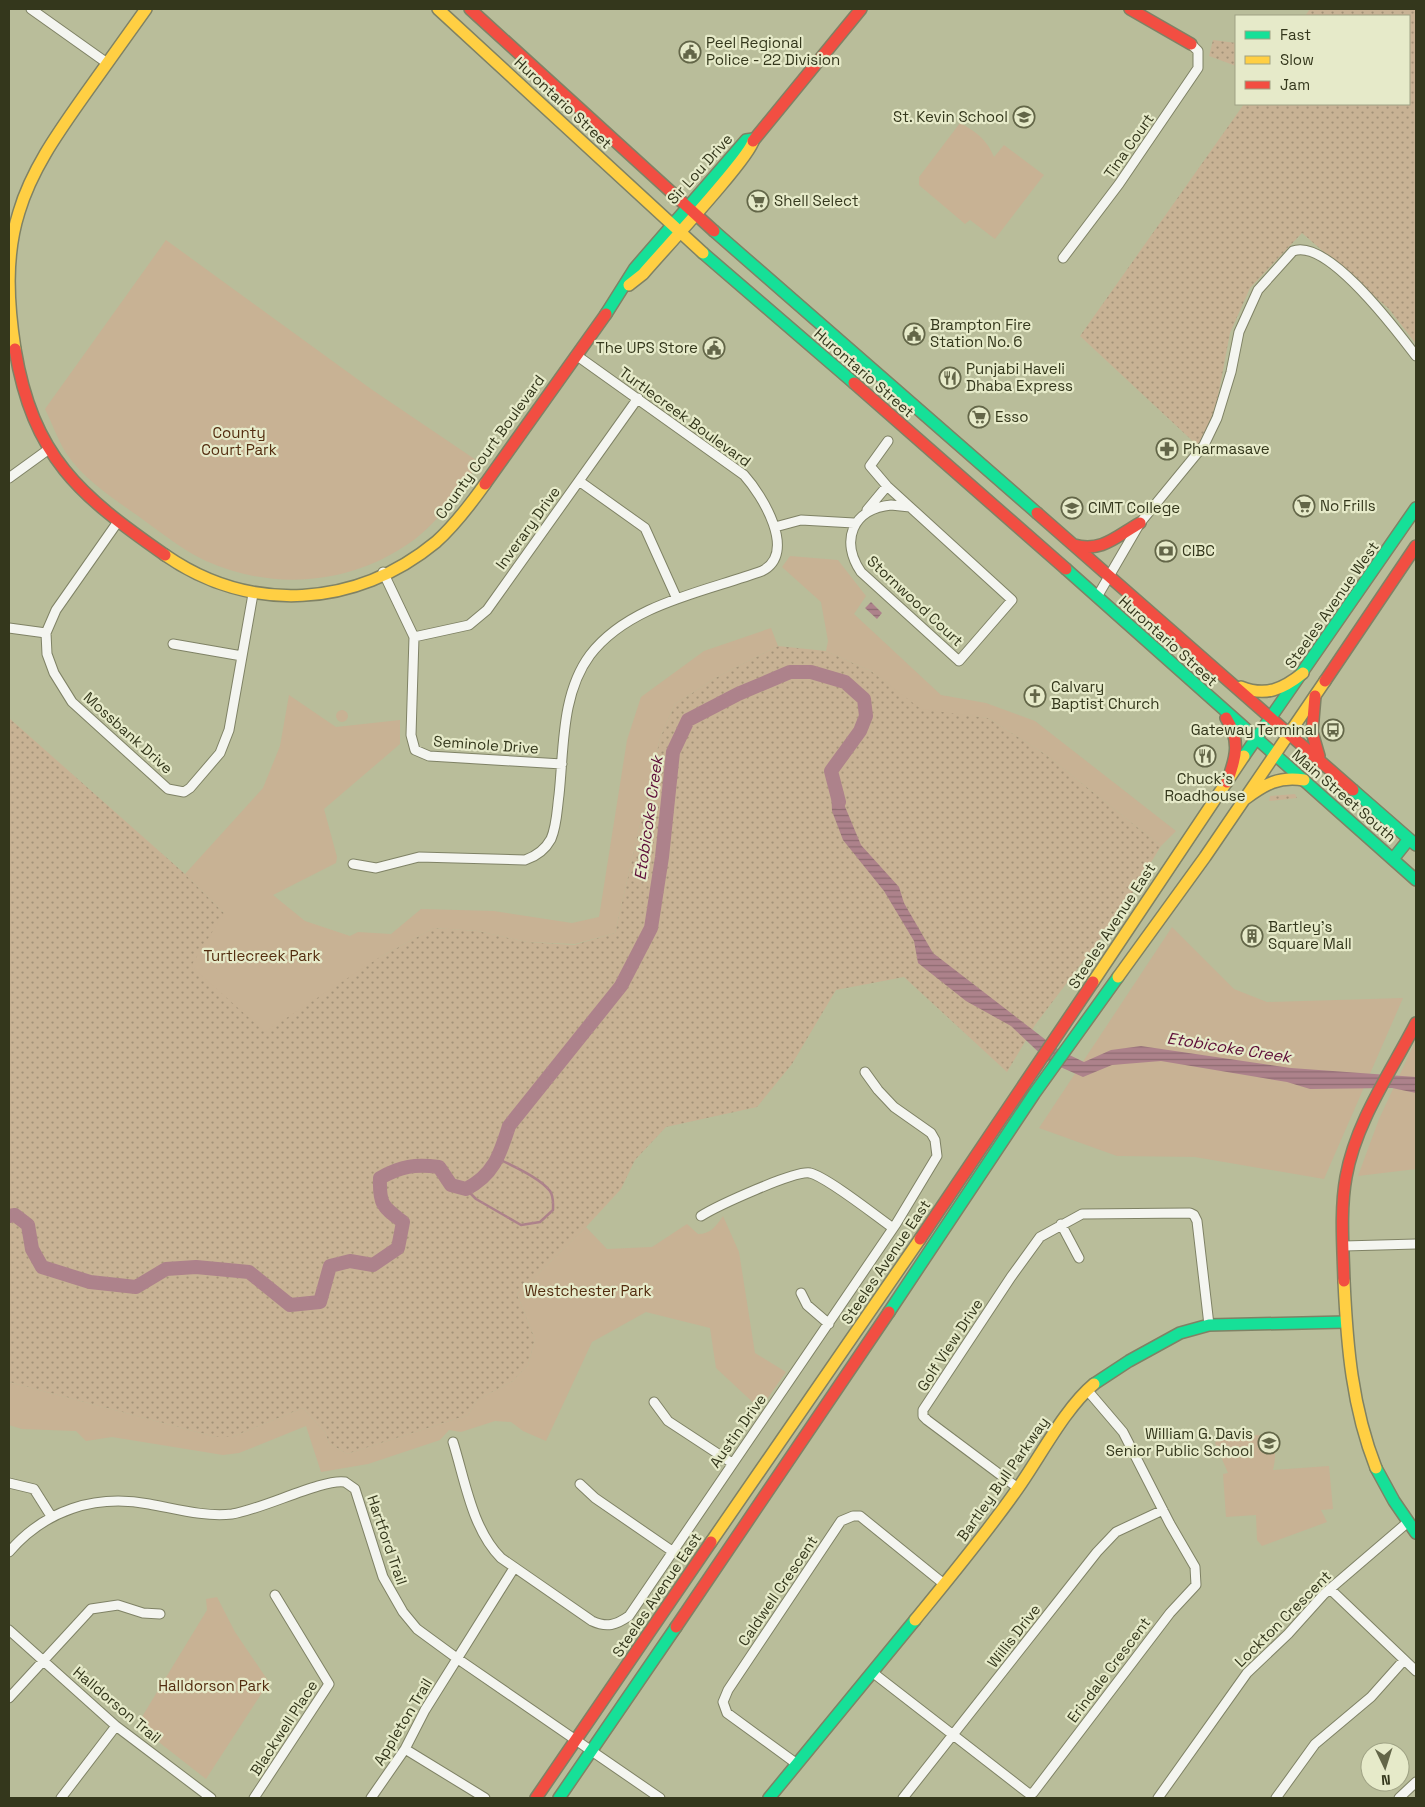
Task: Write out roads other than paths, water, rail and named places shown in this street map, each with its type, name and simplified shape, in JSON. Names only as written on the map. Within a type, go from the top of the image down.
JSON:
[{"type":"main road","name":"County Court Boulevard","points":[[146,9],[107,63],[37,168],[11,230],[10,265],[16,357],[32,415],[49,449],[77,485],[118,523],[179,565],[208,580],[252,594],[287,597],[330,594],[384,574],[422,554],[443,537],[462,516],[624,288],[635,268],[675,228]]},
{"type":"main road","name":"Hurontario Street","points":[[438,9],[481,46],[675,228],[1275,755]]},
{"type":"main road","name":"Hurontario Street","points":[[470,9],[911,405],[1290,734]]},
{"type":"main road","name":"Sir Lou Drive","points":[[675,228],[752,147],[753,139],[861,9]]},
{"type":"main road","points":[[1130,9],[1160,28],[1191,44]]},
{"type":"main road","points":[[470,38],[484,22]]},
{"type":"main road","points":[[481,46],[494,30]]},
{"type":"main road","name":"Steeles Avenue West","points":[[1257,739],[1416,508]]},
{"type":"main road","points":[[1073,544],[1088,549],[1102,545],[1140,523]]},
{"type":"main road","points":[[1400,532],[1397,548],[1401,568]]},
{"type":"main road","points":[[1290,734],[1416,546]]},
{"type":"main road","points":[[1230,680],[1250,691],[1266,694],[1286,688],[1303,673]]},
{"type":"main road","points":[[1315,696],[1312,732],[1316,751],[1324,763]]},
{"type":"main road","points":[[1216,703],[1236,732],[1238,748],[1227,782]]},
{"type":"main road","name":"Steeles Avenue East","points":[[559,1798],[807,1436],[1034,1094],[1290,734]]},
{"type":"main road","name":"Main Street South","points":[[1290,734],[1413,842]]},
{"type":"main road","name":"Steeles Avenue East","points":[[536,1798],[858,1330],[1022,1085],[1069,1019],[1185,841],[1257,739]]},
{"type":"main road","name":"Main Street South","points":[[1275,755],[1416,880]]},
{"type":"main road","points":[[1245,799],[1271,780],[1279,778],[1305,781]]},
{"type":"main road","points":[[1393,859],[1413,842]]},
{"type":"main road","points":[[1416,1023],[1360,1134],[1348,1165],[1344,1186],[1346,1322],[1353,1402],[1360,1430],[1377,1472],[1416,1533]]},
{"type":"main road","name":"Bartley Bull Parkway","points":[[769,1798],[944,1584],[1018,1488],[1059,1425],[1088,1391],[1129,1361],[1180,1333],[1209,1326],[1346,1322]]},
{"type":"street","points":[[31,9],[107,63]]},
{"type":"street","name":"Tina Court","points":[[1063,258],[1119,184],[1198,68],[1198,51],[1191,44]]},
{"type":"street","points":[[1097,597],[1108,575],[1140,523],[1204,444],[1217,418],[1231,372],[1239,332],[1258,290],[1293,251],[1307,249],[1325,257],[1379,308],[1416,356]]},
{"type":"street","name":"Turtlecreek Boulevard","points":[[353,864],[376,868],[419,857],[525,860],[535,856],[545,848],[555,826],[571,695],[590,656],[605,640],[632,620],[677,599],[768,567],[777,552],[775,527],[761,498],[744,475],[576,355]]},
{"type":"street","name":"Inverary Drive","points":[[414,637],[469,625],[487,610],[546,524],[638,398]]},
{"type":"street","name":"Stornwood Court","points":[[854,523],[851,551],[853,561],[861,572],[959,661],[1012,600],[886,486],[870,466],[888,441]]},
{"type":"street","points":[[9,478],[49,449]]},
{"type":"street","points":[[579,481],[645,528],[677,599]]},
{"type":"street","points":[[862,516],[886,486]]},
{"type":"street","points":[[775,527],[801,520],[854,523],[869,509],[880,506],[910,507]]},
{"type":"street","name":"Mossbank Drive","points":[[118,523],[56,610],[46,633],[47,654],[54,673],[72,702],[168,789],[184,792],[190,788],[220,753],[230,730],[252,594]]},
{"type":"street","name":"Seminole Drive","points":[[384,574],[414,637],[412,735],[415,750],[428,756],[562,764]]},
{"type":"street","points":[[9,628],[46,633]]},
{"type":"street","points":[[173,644],[242,656]]},
{"type":"street","name":"Austin Drive","points":[[453,1442],[486,1538],[495,1552],[514,1568],[592,1621],[608,1626],[620,1622],[629,1616],[829,1324],[893,1228],[937,1156],[937,1147],[931,1133],[894,1107],[865,1072]]},
{"type":"street","points":[[701,1216],[717,1207],[792,1176],[810,1173],[826,1180],[893,1228]]},
{"type":"street","name":"Golf View Drive","points":[[1018,1488],[927,1420],[923,1416],[923,1410],[1010,1277],[1040,1238],[1061,1224],[1082,1214],[1190,1213],[1194,1215],[1197,1221],[1209,1326]]},
{"type":"street","points":[[1061,1224],[1079,1258]]},
{"type":"street","points":[[1344,1246],[1416,1244]]},
{"type":"street","points":[[801,1293],[807,1305],[829,1324]]},
{"type":"street","name":"Erindale Crescent","points":[[872,1672],[1028,1793],[1033,1793],[1170,1613],[1196,1585],[1195,1567],[1123,1432],[1088,1391]]},
{"type":"street","points":[[654,1402],[668,1421],[732,1463]]},
{"type":"street","name":"Hartford Trail","points":[[9,1552],[23,1536],[51,1516],[94,1503],[124,1501],[198,1513],[232,1514],[280,1501],[329,1483],[345,1482],[355,1489],[383,1577],[390,1593],[417,1629],[592,1750],[654,1797]]},
{"type":"street","points":[[9,1484],[34,1488],[51,1516]]},
{"type":"street","points":[[580,1484],[595,1498],[672,1551]]},
{"type":"street","name":"Willis Drive","points":[[904,1798],[1097,1552],[1116,1532],[1163,1510]]},
{"type":"street","name":"Caldwell Crescent","points":[[797,1764],[727,1713],[723,1702],[728,1690],[841,1521],[847,1517],[860,1516],[944,1584]]},
{"type":"street","name":"Lockton Crescent","points":[[1158,1798],[1247,1673],[1288,1634],[1330,1589],[1408,1522]]},
{"type":"street","points":[[458,1659],[514,1568]]},
{"type":"street","points":[[1330,1589],[1416,1671]]},
{"type":"street","name":"Blackwell Place","points":[[254,1798],[330,1684],[275,1595]]},
{"type":"street","points":[[9,1698],[86,1612],[95,1608],[118,1605],[143,1613],[160,1614]]},
{"type":"street","name":"Halldorson Trail","points":[[9,1630],[116,1726],[211,1798]]},
{"type":"street","name":"Appleton Trail","points":[[371,1798],[405,1749],[425,1710],[458,1659]]},
{"type":"street","points":[[1276,1798],[1315,1744],[1371,1697],[1404,1660]]},
{"type":"street","points":[[61,1798],[116,1726]]},
{"type":"street","points":[[405,1749],[484,1798]]},
{"type":"street","points":[[1400,1798],[1416,1782]]},
{"type":"waterway","name":"Etobicoke Creek","points":[[9,1216],[15,1215],[28,1225],[32,1249],[42,1267],[90,1282],[136,1287],[166,1269],[196,1267],[249,1272],[290,1305],[320,1302],[330,1266],[350,1261],[373,1265],[398,1248],[403,1222],[391,1213],[384,1204],[380,1194],[380,1178],[402,1168],[430,1166],[439,1167],[451,1185],[466,1189],[476,1183],[495,1163],[509,1126],[621,986],[651,928],[662,857],[673,752],[688,720],[738,694],[790,672],[811,672],[845,682],[864,699],[866,716],[860,731],[831,771],[839,802]]},
{"type":"waterway","points":[[466,1189],[476,1199],[521,1225],[540,1222],[553,1210],[552,1196],[545,1186],[525,1172],[497,1158]]},
{"type":"place","name":"Peel Regional Police - 22 Division","points":[[690,52]]},
{"type":"place","name":"St. Kevin School","points":[[1024,117]]},
{"type":"place","name":"Shell Select","points":[[758,201]]},
{"type":"place","name":"Brampton Fire Station No. 6","points":[[914,334]]},
{"type":"place","name":"The UPS Store","points":[[714,348]]},
{"type":"place","name":"Punjabi Haveli Dhaba Express","points":[[950,378]]},
{"type":"place","name":"Esso","points":[[979,417]]},
{"type":"place","name":"Pharmasave","points":[[1167,449]]},
{"type":"place","name":"No Frills","points":[[1304,506]]},
{"type":"place","name":"CIMT College","points":[[1072,508]]},
{"type":"place","name":"CIBC","points":[[1166,551]]},
{"type":"place","name":"Calvary Baptist Church","points":[[1035,696]]},
{"type":"place","name":"Gateway Terminal","points":[[1333,730]]},
{"type":"place","name":"Chuck's Roadhouse","points":[[1205,756]]},
{"type":"place","name":"Bartley's Square Mall","points":[[1252,936]]},
{"type":"place","name":"William G. Davis Senior Public School","points":[[1269,1443]]},
{"type":"park label","name":"County Court Park","points":[[239,442]]},
{"type":"park label","name":"Turtlecreek Park","points":[[262,956]]},
{"type":"park label","name":"Westchester Park","points":[[588,1291]]},
{"type":"park label","name":"Halldorson Park","points":[[214,1686]]}]
